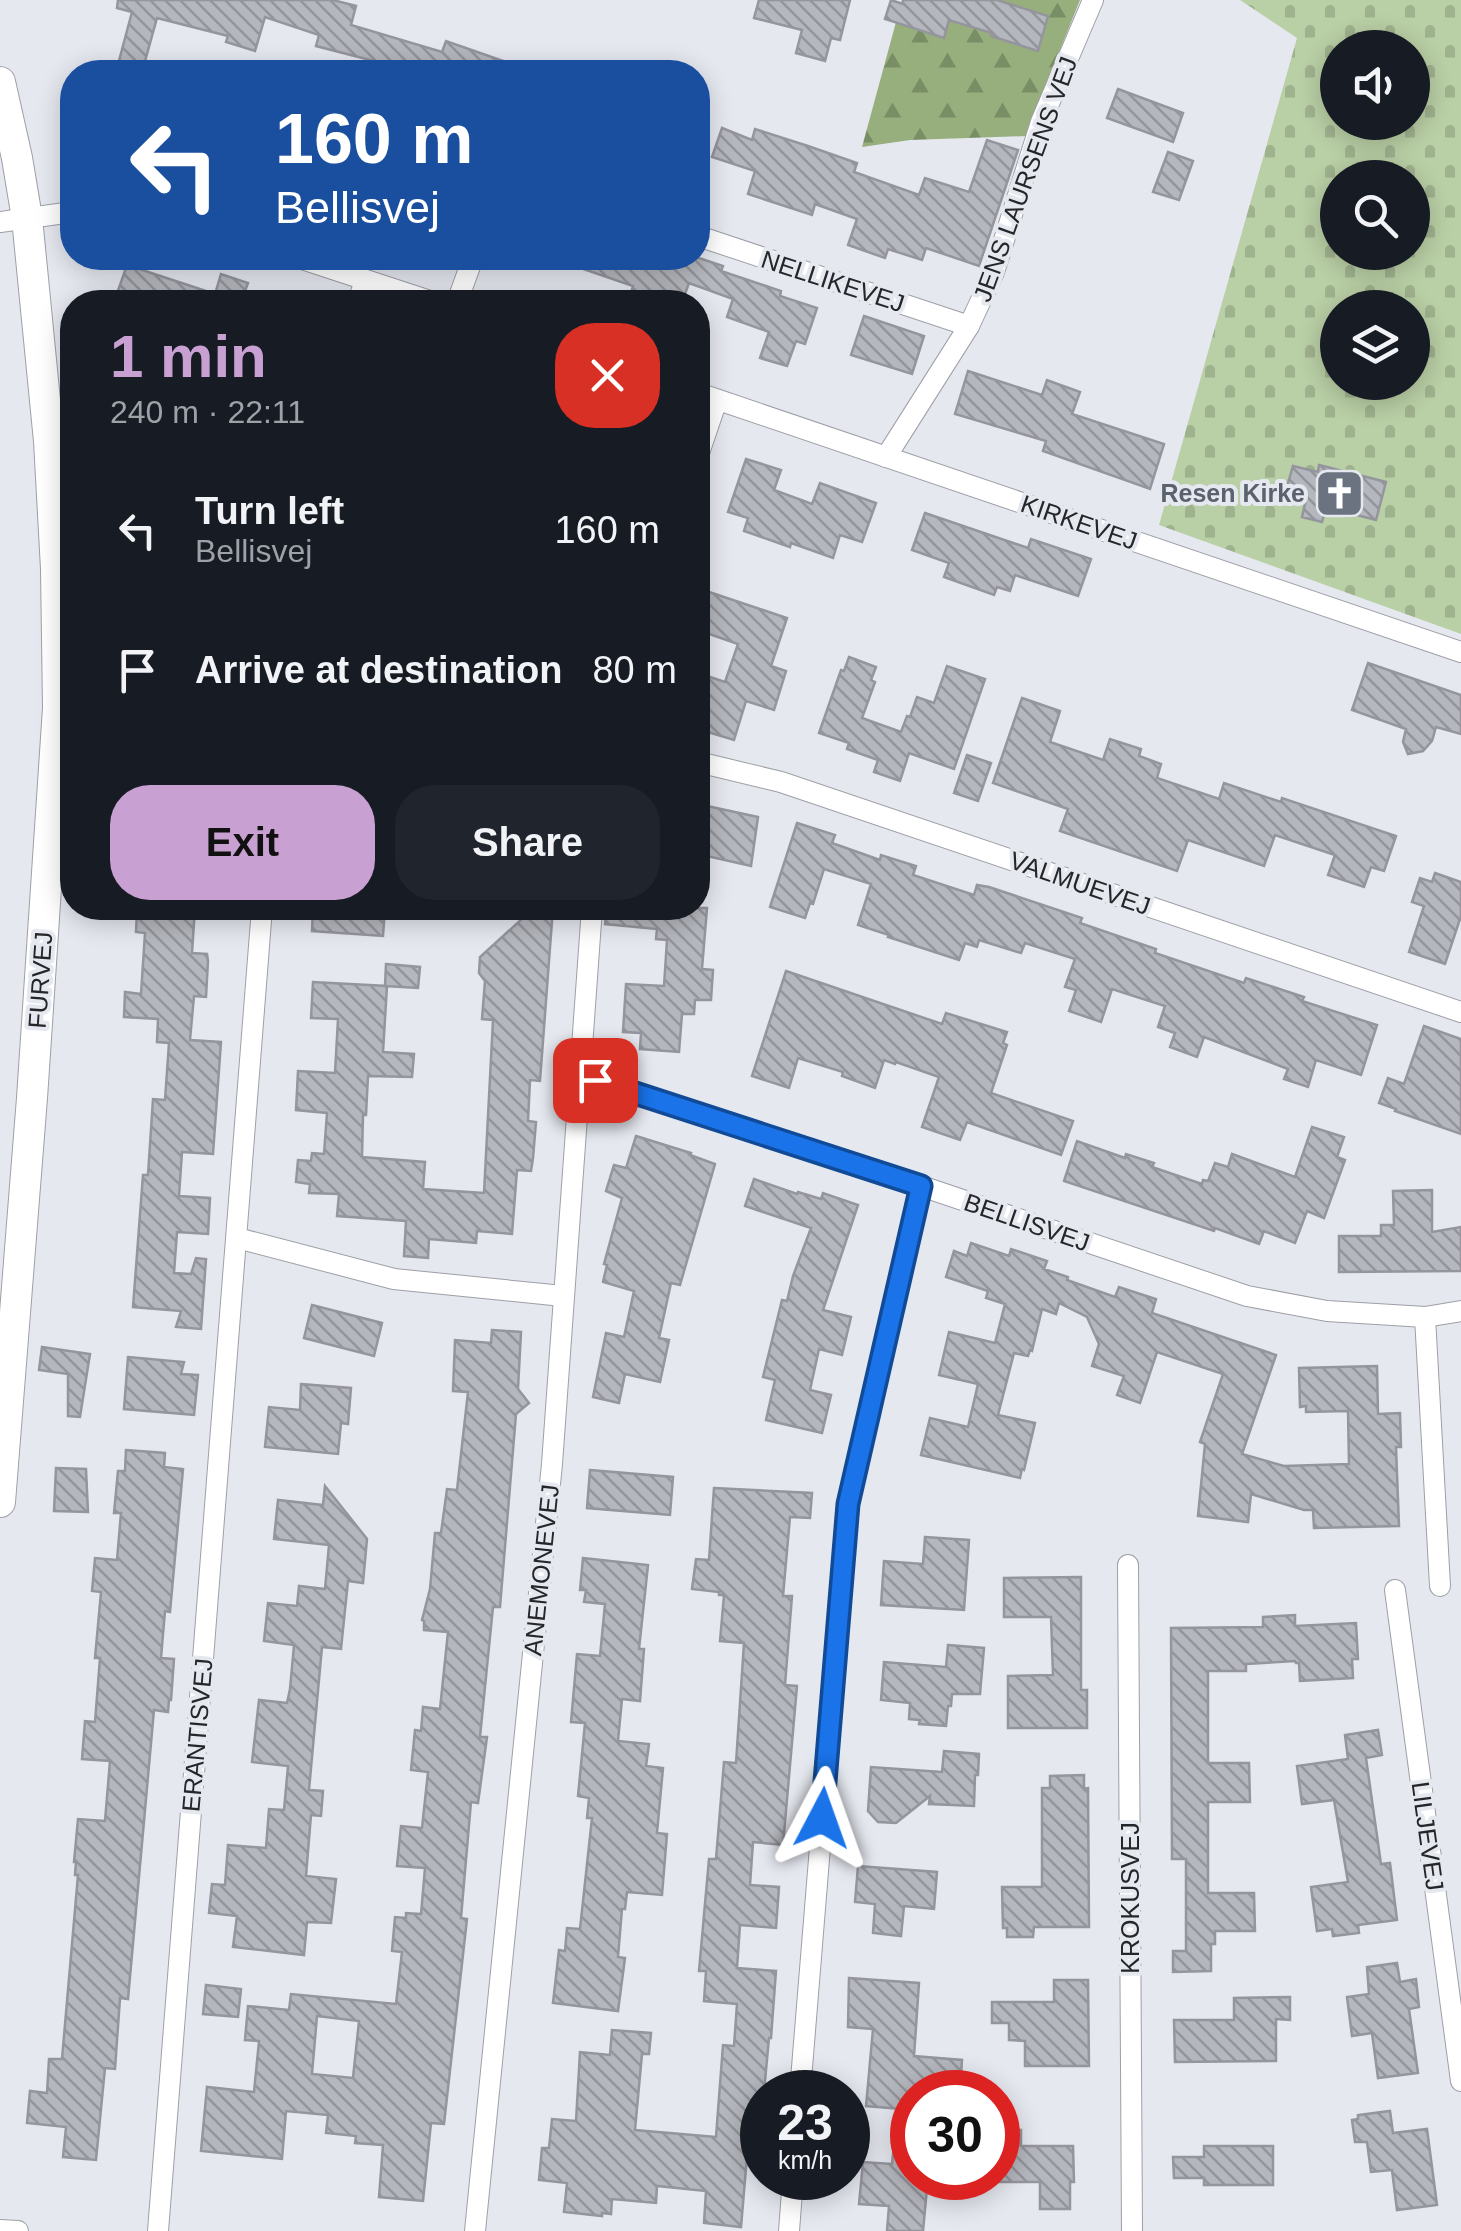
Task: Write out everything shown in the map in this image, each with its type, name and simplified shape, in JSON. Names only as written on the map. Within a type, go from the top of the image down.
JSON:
[{"type":"main road","name":"FURVEJ","points":[[0,82],[13,220],[49,441],[58,708],[0,1502]]},
{"type":"street","name":"JENS LAURSENS VEJ","points":[[886,457],[969,326],[994,272],[1041,122],[1093,0]]},
{"type":"street","points":[[13,220],[60,214]]},
{"type":"street","name":"NELLIKEVEJ","points":[[710,240],[969,326]]},
{"type":"street","points":[[335,270],[395,290]]},
{"type":"street","points":[[362,290],[365,280]]},
{"type":"street","name":"KIRKEVEJ","points":[[710,397],[1461,652]]},
{"type":"street","name":"VALMUEVEJ","points":[[710,765],[781,782],[1461,1012]]},
{"type":"street","name":"ERANTISVEJ","points":[[158,2231],[261,920]]},
{"type":"street","name":"ANEMONEVEJ","points":[[475,2231],[552,1464],[591,920]]},
{"type":"street","name":"BELLISVEJ","points":[[580,1075],[1247,1296],[1327,1311],[1425,1317],[1461,1312]]},
{"type":"street","points":[[802,2070],[848,1504],[921,1186]]},
{"type":"street","points":[[237,1238],[394,1279],[563,1296]]},
{"type":"street","points":[[1425,1317],[1440,1586]]},
{"type":"street","name":"KROKUSVEJ","points":[[1128,1566],[1132,2231]]},
{"type":"street","name":"LILJEVEJ","points":[[1395,1590],[1461,2081]]},
{"type":"street","points":[[788,2231],[791,2200]]},
{"type":"street","points":[[0,2230],[18,2231]]},
{"type":"green space","points":[[902,0],[1080,0],[1028,136],[910,140],[862,147]]},
{"type":"green space","points":[[1240,0],[1461,0],[1461,634],[1159,525],[1297,38]]},
{"type":"building","points":[[118,0],[333,0],[356,6],[351,25],[442,52],[446,41],[500,60],[370,60],[316,46],[319,35],[265,17],[255,51],[226,42],[228,36],[157,18],[145,60],[119,60],[132,12],[117,8]]},
{"type":"building","points":[[759,0],[850,0],[840,40],[831,38],[825,61],[796,53],[802,30],[754,18]]},
{"type":"building","points":[[891,0],[903,4],[903,0],[997,0],[1048,16],[1038,51],[949,20],[944,38],[885,19]]},
{"type":"building","points":[[1118,89],[1183,113],[1173,142],[1107,118]]},
{"type":"building","points":[[722,128],[752,140],[755,129],[808,146],[857,163],[854,172],[919,195],[925,178],[969,192],[987,140],[1018,150],[979,266],[926,248],[922,260],[888,249],[885,258],[848,245],[857,219],[815,204],[812,215],[748,194],[755,171],[712,157]]},
{"type":"building","points":[[1168,152],[1193,161],[1179,200],[1153,192]]},
{"type":"building","points":[[710,262],[723,266],[721,271],[817,308],[805,344],[796,341],[787,366],[760,358],[769,332],[727,317],[733,299],[689,283],[686,290],[632,290],[633,286],[586,270],[710,270]]},
{"type":"building","points":[[125,270],[142,270],[203,290],[118,290]]},
{"type":"building","points":[[221,274],[248,283],[245,290],[216,290]]},
{"type":"building","points":[[864,316],[924,336],[912,374],[851,355]]},
{"type":"building","points":[[968,371],[1042,395],[1047,380],[1080,392],[1072,414],[1164,444],[1150,489],[1043,451],[1046,441],[955,414]]},
{"type":"building","points":[[746,459],[781,470],[774,490],[812,504],[820,483],[876,503],[862,542],[840,535],[833,558],[744,531],[748,518],[728,512]]},
{"type":"building","name":"Resen Kirke","points":[[1319,465],[1386,482],[1376,520],[1326,507],[1322,522],[1302,517],[1307,495],[1286,490],[1293,466],[1318,472]]},
{"type":"building","points":[[925,513],[1028,548],[1031,539],[1091,559],[1078,596],[1015,575],[1010,591],[997,587],[994,595],[944,577],[949,563],[912,550]]},
{"type":"building","points":[[710,592],[787,618],[771,666],[786,671],[774,710],[746,701],[734,740],[710,733],[710,677],[725,682],[738,644],[710,634]]},
{"type":"building","points":[[849,657],[876,667],[871,680],[875,682],[862,718],[901,732],[917,697],[934,703],[947,666],[985,679],[954,769],[909,753],[900,781],[874,772],[878,760],[847,749],[849,743],[819,733]]},
{"type":"building","points":[[1368,663],[1461,695],[1461,734],[1436,727],[1432,741],[1423,751],[1408,754],[1403,742],[1406,729],[1352,710]]},
{"type":"building","points":[[1022,698],[1060,711],[1050,742],[1103,760],[1110,739],[1141,749],[1139,756],[1161,764],[1157,778],[1219,799],[1224,783],[1396,836],[1384,871],[1371,867],[1364,887],[1328,875],[1335,855],[1275,835],[1264,866],[1188,840],[1177,871],[1060,831],[1068,809],[993,783]]},
{"type":"building","points":[[967,755],[991,763],[978,801],[954,793]]},
{"type":"building","points":[[710,807],[758,817],[751,866],[710,857]]},
{"type":"building","points":[[797,823],[835,835],[832,843],[880,860],[881,855],[916,866],[913,875],[974,895],[977,885],[989,887],[1082,918],[1080,923],[1156,949],[1155,953],[1244,983],[1246,978],[1377,1025],[1361,1075],[1316,1060],[1308,1087],[1284,1079],[1288,1069],[1204,1037],[1197,1057],[1170,1047],[1175,1033],[1158,1027],[1165,1006],[1112,989],[1101,1022],[1069,1011],[1076,990],[1065,987],[1075,959],[1025,943],[1021,953],[979,940],[977,947],[965,943],[959,960],[888,937],[858,925],[871,884],[824,869],[805,918],[770,907]]},
{"type":"building","points":[[1435,873],[1461,882],[1461,916],[1445,964],[1409,952],[1424,906],[1412,902],[1420,878],[1432,882]]},
{"type":"building","points":[[137,920],[194,920],[192,953],[207,954],[206,997],[194,996],[190,1040],[221,1042],[213,1154],[182,1152],[179,1196],[210,1198],[208,1234],[177,1232],[174,1273],[191,1274],[196,1258],[206,1259],[201,1329],[176,1327],[181,1311],[133,1307],[153,1099],[165,1100],[169,1043],[157,1042],[158,1019],[124,1017],[125,992],[141,994],[145,933],[136,932]]},
{"type":"building","points":[[312,920],[384,920],[383,936],[312,931]]},
{"type":"building","points":[[521,920],[552,920],[540,1081],[530,1080],[528,1121],[536,1122],[531,1171],[517,1170],[512,1234],[477,1231],[476,1243],[429,1239],[428,1258],[404,1256],[406,1221],[337,1216],[339,1194],[309,1193],[310,1184],[296,1182],[298,1160],[311,1161],[312,1153],[324,1154],[327,1113],[296,1110],[298,1071],[335,1073],[338,1019],[311,1018],[313,982],[387,986],[383,1052],[414,1054],[412,1077],[368,1076],[362,1157],[425,1162],[423,1189],[484,1193],[493,1020],[482,1019],[485,981],[479,973],[480,957]]},
{"type":"building","points":[[605,920],[706,920],[702,969],[713,970],[711,1000],[695,1000],[694,1014],[682,1014],[679,1052],[640,1049],[641,1033],[623,1032],[626,984],[664,986],[667,940],[656,939],[657,929],[605,924]]},
{"type":"building","points":[[386,964],[420,967],[418,988],[385,986]]},
{"type":"building","points":[[786,971],[942,1024],[946,1013],[1007,1032],[1003,1043],[1007,1045],[991,1093],[1073,1121],[1061,1155],[967,1122],[960,1140],[922,1127],[939,1077],[896,1062],[884,1060],[875,1088],[842,1076],[843,1072],[798,1058],[789,1088],[752,1076]]},
{"type":"building","points":[[1424,1026],[1461,1039],[1461,1134],[1379,1103],[1388,1078],[1404,1084]]},
{"type":"building","points":[[1312,1127],[1344,1137],[1337,1157],[1345,1160],[1324,1218],[1307,1211],[1295,1243],[1264,1231],[1259,1244],[1064,1181],[1077,1141],[1125,1158],[1126,1154],[1154,1163],[1152,1167],[1202,1184],[1203,1180],[1208,1181],[1215,1163],[1228,1167],[1232,1154],[1295,1177]]},
{"type":"building","points":[[636,1136],[715,1164],[680,1285],[671,1283],[659,1338],[669,1340],[660,1382],[625,1374],[619,1403],[593,1397],[606,1333],[624,1337],[634,1291],[603,1282],[622,1198],[606,1191],[614,1165],[626,1168]]},
{"type":"building","points":[[754,1179],[797,1194],[821,1199],[823,1193],[858,1205],[823,1310],[851,1317],[842,1355],[819,1349],[810,1390],[831,1395],[822,1433],[766,1420],[775,1380],[763,1377],[782,1300],[787,1301],[811,1228],[745,1206]]},
{"type":"building","points":[[1432,1190],[1432,1232],[1461,1227],[1461,1271],[1339,1272],[1339,1236],[1381,1236],[1381,1225],[1394,1225],[1393,1191]]},
{"type":"building","points":[[971,1243],[1009,1256],[1011,1249],[1047,1261],[1044,1269],[1115,1297],[1119,1287],[1156,1299],[1152,1313],[1276,1355],[1242,1454],[1284,1466],[1349,1464],[1348,1411],[1306,1412],[1306,1406],[1300,1407],[1299,1368],[1377,1366],[1378,1414],[1400,1413],[1401,1447],[1396,1447],[1399,1526],[1314,1528],[1313,1510],[1251,1494],[1248,1522],[1198,1516],[1205,1444],[1200,1442],[1223,1374],[1157,1352],[1140,1403],[1117,1395],[1124,1376],[1092,1366],[1099,1344],[1087,1317],[1059,1303],[1056,1314],[1042,1309],[1028,1356],[1014,1353],[998,1415],[1035,1423],[1020,1478],[921,1455],[930,1418],[968,1427],[978,1384],[939,1375],[949,1332],[995,1343],[1005,1304],[986,1298],[988,1291],[946,1277],[954,1251],[967,1256]]},
{"type":"building","points":[[312,1305],[382,1323],[374,1356],[304,1338]]},
{"type":"building","points":[[492,1330],[521,1332],[518,1389],[529,1403],[516,1414],[500,1607],[493,1607],[480,1737],[487,1737],[478,1803],[471,1802],[461,1918],[467,1919],[444,2124],[431,2123],[423,2201],[379,2197],[383,2145],[355,2143],[356,2136],[326,2133],[328,2115],[286,2111],[282,2159],[201,2151],[207,2087],[254,2092],[259,2041],[245,2040],[248,2006],[289,2010],[291,1994],[396,2004],[402,1952],[392,1951],[395,1917],[421,1914],[425,1868],[397,1866],[401,1826],[422,1828],[428,1772],[411,1770],[415,1730],[421,1731],[423,1707],[440,1709],[448,1632],[424,1630],[422,1620],[430,1589],[435,1533],[441,1533],[447,1489],[457,1490],[468,1392],[453,1391],[455,1340],[491,1343]],"holes":[[[317,2016],[359,2021],[353,2078],[312,2074]]]},
{"type":"building","points":[[42,1347],[90,1354],[80,1417],[68,1416],[68,1374],[39,1370]]},
{"type":"building","points":[[128,1357],[184,1362],[181,1374],[198,1375],[194,1415],[124,1409]]},
{"type":"building","points":[[301,1384],[351,1388],[348,1424],[341,1423],[338,1454],[265,1447],[269,1407],[300,1410]]},
{"type":"building","points":[[126,1450],[165,1453],[164,1467],[183,1469],[170,1612],[165,1611],[161,1658],[174,1659],[171,1700],[168,1712],[154,1710],[128,1999],[120,1998],[115,2069],[105,2068],[96,2160],[63,2157],[66,2127],[27,2123],[30,2091],[47,2093],[49,2059],[62,2059],[78,1875],[74,1862],[78,1819],[105,1821],[110,1761],[82,1759],[85,1721],[95,1722],[100,1658],[95,1658],[101,1592],[92,1591],[95,1558],[117,1560],[121,1513],[114,1513],[118,1471],[125,1471]]},
{"type":"building","points":[[56,1468],[86,1469],[88,1512],[54,1511]]},
{"type":"building","points":[[590,1470],[673,1477],[670,1515],[587,1508]]},
{"type":"building","points":[[325,1486],[367,1539],[363,1583],[348,1581],[341,1649],[322,1647],[309,1790],[323,1791],[321,1816],[311,1815],[306,1876],[336,1879],[331,1923],[307,1922],[304,1955],[233,1947],[237,1916],[209,1913],[212,1884],[225,1885],[228,1845],[266,1848],[269,1809],[284,1810],[288,1766],[252,1762],[259,1700],[287,1703],[290,1689],[294,1645],[264,1641],[268,1603],[297,1606],[299,1586],[325,1589],[329,1545],[274,1539],[278,1500],[323,1505]]},
{"type":"building","points":[[714,1488],[812,1493],[810,1518],[790,1517],[783,1596],[792,1596],[785,1685],[797,1686],[783,1845],[753,1842],[750,1885],[779,1887],[776,1928],[740,1925],[737,1968],[776,1971],[766,2070],[740,2070],[741,2227],[704,2223],[706,2191],[657,2186],[656,2203],[612,2199],[611,2214],[564,2212],[567,2183],[539,2180],[542,2148],[549,2148],[552,2119],[576,2121],[580,2052],[610,2055],[612,2030],[651,2033],[649,2054],[642,2054],[635,2130],[716,2137],[723,2045],[734,2046],[737,2004],[704,2001],[706,1971],[699,1971],[709,1859],[716,1859],[724,1762],[736,1763],[744,1643],[720,1641],[724,1595],[692,1589],[696,1559],[709,1560]]},
{"type":"building","points":[[925,1537],[969,1540],[964,1610],[881,1605],[884,1561],[923,1564]]},
{"type":"building","points":[[583,1558],[648,1565],[639,1649],[644,1649],[640,1701],[622,1699],[618,1741],[649,1744],[646,1766],[663,1768],[657,1833],[667,1834],[662,1895],[627,1892],[622,1909],[618,1957],[625,1958],[618,2011],[553,2003],[559,1950],[565,1951],[567,1928],[580,1929],[592,1818],[587,1818],[589,1798],[578,1796],[585,1723],[571,1722],[577,1654],[600,1656],[605,1604],[584,1602],[586,1590],[580,1590]]},
{"type":"building","points":[[1081,1577],[1081,1690],[1087,1690],[1087,1728],[1008,1728],[1008,1676],[1053,1675],[1051,1617],[1004,1617],[1004,1578]]},
{"type":"building","points":[[1295,1615],[1295,1626],[1356,1623],[1358,1659],[1352,1659],[1353,1678],[1300,1681],[1299,1663],[1295,1661],[1246,1664],[1246,1671],[1208,1671],[1208,1763],[1249,1763],[1250,1802],[1208,1802],[1208,1893],[1254,1893],[1255,1931],[1215,1931],[1211,1971],[1173,1972],[1173,1951],[1186,1951],[1186,1859],[1172,1859],[1171,1628],[1263,1627],[1263,1617]]},
{"type":"building","points":[[948,1645],[984,1648],[980,1694],[952,1694],[946,1726],[919,1724],[920,1720],[909,1719],[910,1703],[881,1700],[884,1662],[946,1667]]},
{"type":"building","points":[[1378,1730],[1382,1755],[1366,1758],[1381,1864],[1390,1863],[1397,1920],[1358,1925],[1359,1933],[1333,1936],[1332,1929],[1317,1931],[1311,1887],[1348,1882],[1334,1800],[1302,1804],[1297,1766],[1348,1759],[1345,1735]]},
{"type":"building","points":[[944,1751],[979,1754],[974,1806],[929,1804],[930,1796],[896,1823],[878,1822],[868,1811],[871,1767],[942,1772]]},
{"type":"building","points":[[1084,1775],[1084,1789],[1088,1788],[1089,1927],[1034,1927],[1033,1937],[1007,1937],[1007,1928],[1003,1928],[1002,1887],[1042,1887],[1042,1788],[1050,1788],[1050,1776]]},
{"type":"building","points":[[858,1866],[937,1872],[934,1909],[904,1906],[901,1936],[873,1933],[875,1904],[855,1902]]},
{"type":"building","points":[[1397,1963],[1400,1982],[1416,1979],[1419,2007],[1409,2009],[1418,2073],[1378,2078],[1372,2033],[1352,2036],[1347,1997],[1369,1994],[1367,1967]]},
{"type":"building","points":[[849,1978],[919,1983],[914,2056],[962,2060],[961,2070],[890,2070],[890,2108],[870,2106],[873,2029],[848,2027]]},
{"type":"building","points":[[1054,1980],[1088,1980],[1089,2066],[1025,2066],[1025,2041],[1009,2040],[1009,2023],[992,2023],[992,2002],[1054,2002]]},
{"type":"building","points":[[206,1985],[241,1989],[238,2017],[203,2014]]},
{"type":"building","points":[[1290,1997],[1290,2020],[1276,2019],[1276,2061],[1175,2062],[1174,2020],[1234,2020],[1234,1998]]},
{"type":"building","points":[[1390,2111],[1393,2133],[1427,2129],[1437,2205],[1397,2210],[1392,2170],[1371,2172],[1367,2142],[1355,2142],[1352,2120],[1358,2119],[1358,2115]]},
{"type":"building","points":[[1020,2130],[1021,2146],[1073,2146],[1070,2209],[1040,2209],[1040,2182],[1020,2182]]},
{"type":"building","points":[[1204,2146],[1273,2146],[1273,2185],[1204,2185],[1204,2178],[1174,2178],[1173,2157],[1204,2157]]},
{"type":"building","points":[[870,2162],[890,2164],[890,2200],[926,2200],[923,2231],[887,2231],[889,2206],[859,2204],[859,2200],[870,2200]]},
{"type":"place","name":"Resen Kirke","points":[[1340,493]]},
{"type":"route","points":[[595,1080],[921,1186],[848,1504],[822,1818]]}]
